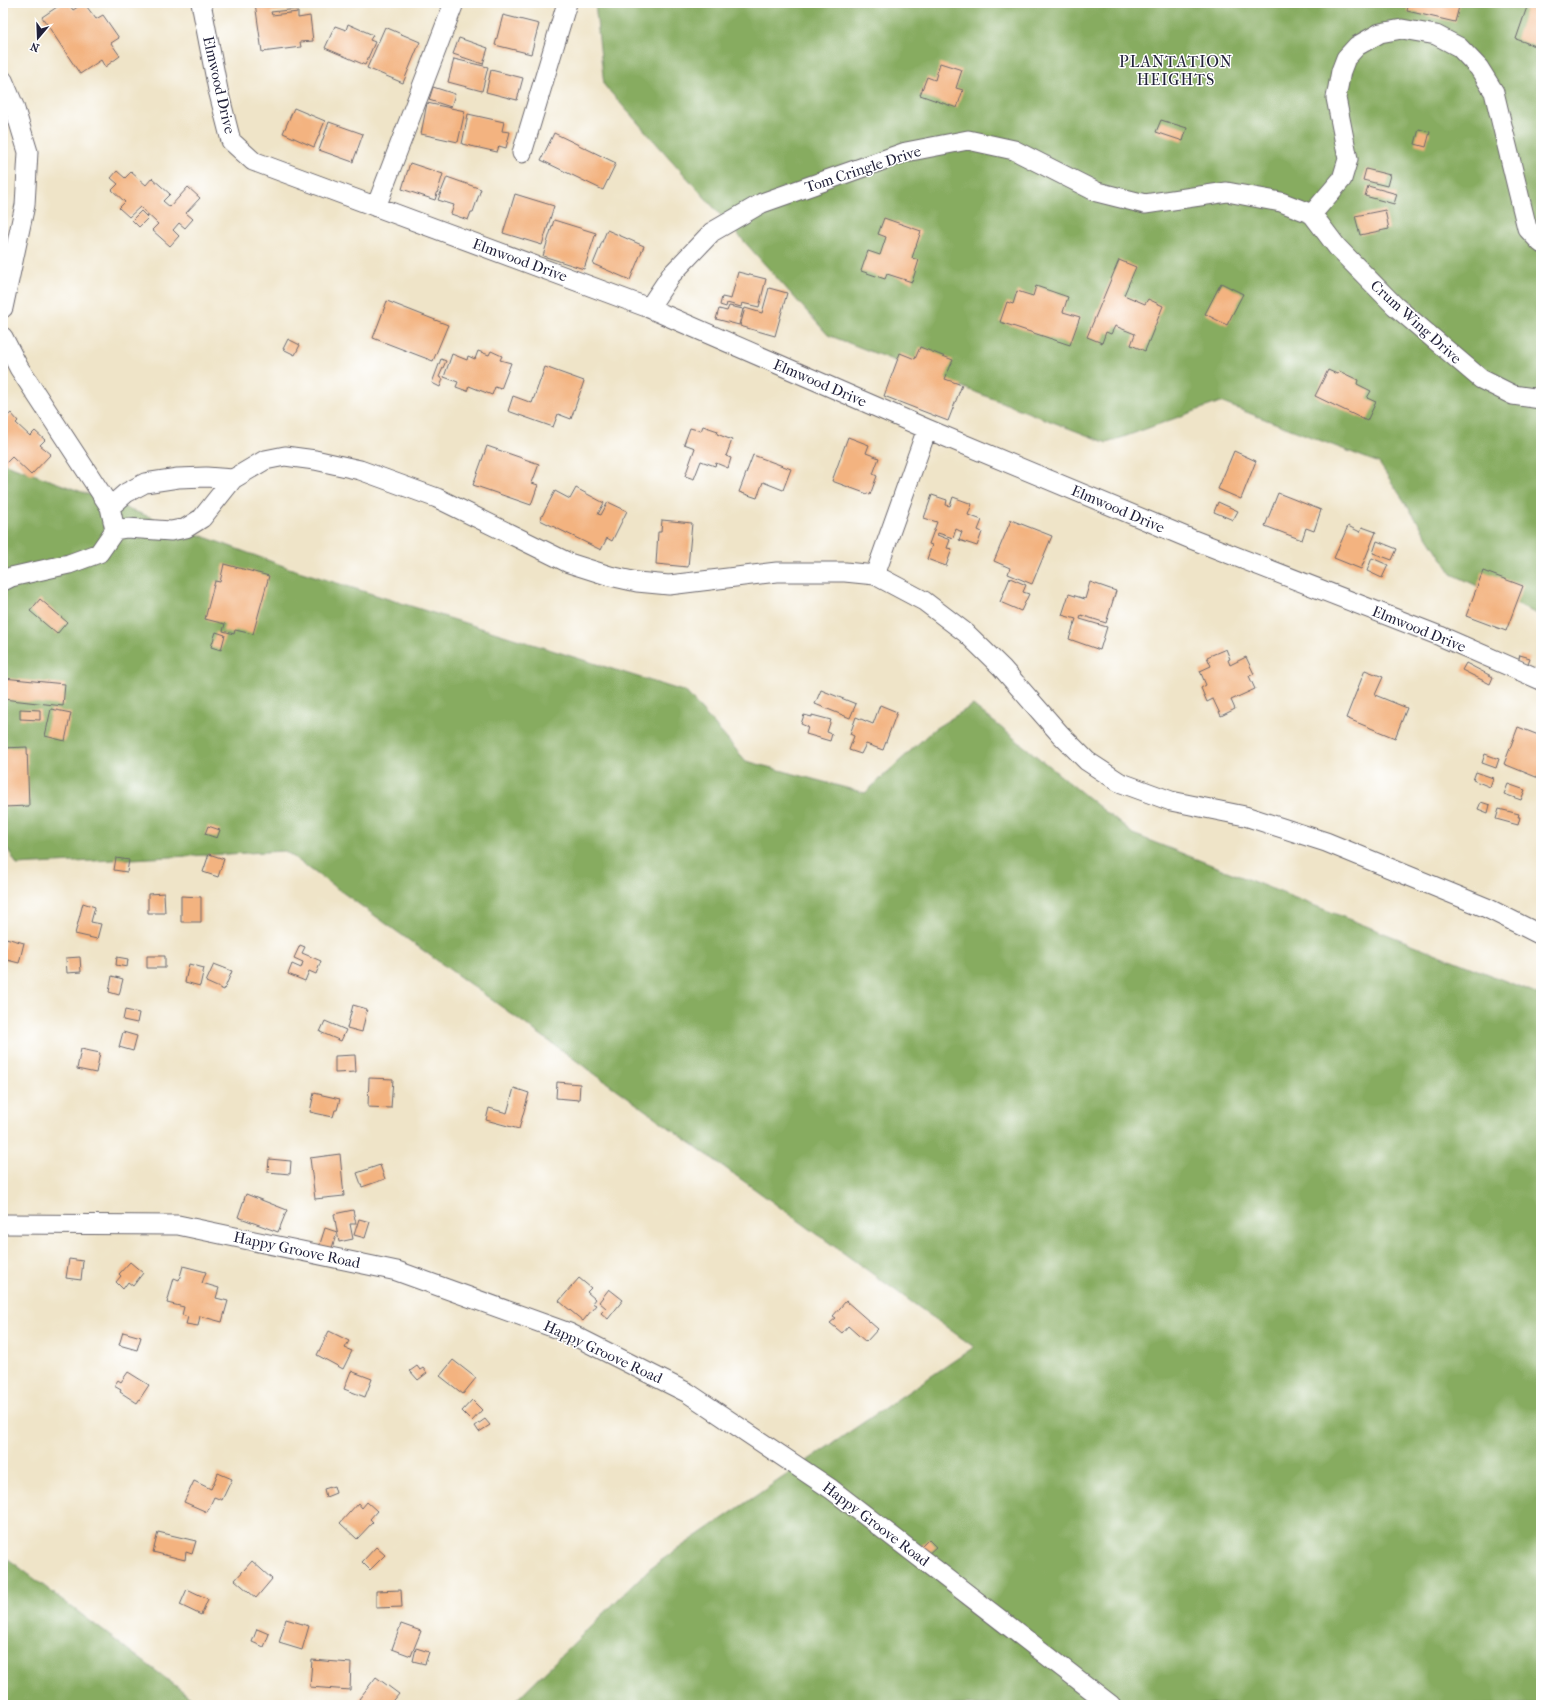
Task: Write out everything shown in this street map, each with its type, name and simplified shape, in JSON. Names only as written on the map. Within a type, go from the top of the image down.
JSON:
[{"type":"street","name":"Elmwood Drive","points":[[201,3],[218,90],[232,141],[253,161],[649,308],[927,429],[1191,539],[1440,636],[1541,680]]},
{"type":"street","points":[[376,207],[454,3]]},
{"type":"street","points":[[522,153],[567,3]]},
{"type":"street","points":[[1312,214],[1342,179],[1348,159],[1336,98],[1341,71],[1346,58],[1357,46],[1380,32],[1402,29],[1436,35],[1459,47],[1480,68],[1494,92],[1527,228],[1541,243]]},
{"type":"street","points":[[3,80],[14,106],[28,152],[24,205],[3,308]]},
{"type":"street","name":"Tom Cringle Drive","points":[[649,308],[671,275],[712,232],[762,203],[906,152],[968,140],[1014,150],[1097,192],[1145,204],[1227,192],[1281,202],[1312,214]]},
{"type":"street","name":"Crum Wing Drive","points":[[1312,214],[1337,247],[1395,306],[1481,379],[1513,395],[1541,399]]},
{"type":"street","points":[[3,337],[19,368],[110,507],[115,530]]},
{"type":"street","points":[[875,575],[927,429]]},
{"type":"street","points":[[3,580],[69,564],[99,553],[115,530],[127,528],[171,531],[186,528],[202,518],[233,479],[265,460],[285,456],[315,460],[360,470],[437,498],[513,534],[569,563],[610,576],[637,582],[668,585],[778,572],[845,572],[875,575],[924,601],[966,633],[1002,668],[1060,734],[1087,761],[1119,782],[1171,801],[1245,816],[1326,842],[1487,908],[1541,935]]},
{"type":"street","points":[[110,507],[126,493],[145,483],[178,478],[206,477],[233,479]]},
{"type":"street","name":"Happy Groove Road","points":[[3,1224],[178,1225],[397,1271],[569,1333],[688,1393],[831,1489],[1111,1705]]},
{"type":"green space","points":[[595,3],[1541,3],[1541,616],[1452,574],[1379,463],[1220,402],[1107,443],[828,335],[604,85]]},
{"type":"green space","points":[[3,463],[289,568],[686,692],[746,761],[865,793],[934,729],[973,705],[1133,834],[1541,995],[1541,1705],[511,1705],[650,1568],[974,1347],[285,851],[17,865],[3,841]]},
{"type":"green space","points":[[3,1555],[201,1705],[3,1705]]},
{"type":"building","points":[[63,3],[68,3],[73,10],[84,3],[96,19],[103,15],[119,38],[111,43],[120,56],[105,67],[101,60],[80,74],[42,17]]},
{"type":"building","points":[[255,3],[309,3],[310,6],[298,7],[298,9],[271,12],[272,15],[298,12],[298,18],[310,16],[313,41],[300,42],[301,47],[262,52]]},
{"type":"building","points":[[1409,3],[1460,3],[1455,22],[1407,11]]},
{"type":"building","points":[[1528,4],[1541,8],[1541,48],[1516,39]]},
{"type":"building","points":[[503,15],[539,24],[531,54],[495,45]]},
{"type":"building","points":[[348,24],[373,35],[370,40],[375,42],[365,65],[325,48],[335,26],[346,30]]},
{"type":"building","points":[[385,27],[420,42],[403,83],[367,68]]},
{"type":"building","points":[[459,38],[488,48],[483,64],[453,54]]},
{"type":"building","points":[[454,59],[488,67],[482,91],[448,82]]},
{"type":"building","points":[[940,63],[962,70],[956,88],[963,90],[957,108],[920,95],[927,77],[935,80]]},
{"type":"building","points":[[491,70],[523,78],[517,100],[486,92]]},
{"type":"building","points":[[433,87],[455,94],[451,107],[429,100]]},
{"type":"building","points":[[427,103],[465,111],[458,142],[421,134]]},
{"type":"building","points":[[294,108],[325,121],[314,147],[283,133]]},
{"type":"building","points":[[468,114],[504,122],[502,131],[510,132],[506,148],[499,146],[497,152],[462,144]]},
{"type":"building","points":[[1161,120],[1187,128],[1183,141],[1156,132]]},
{"type":"building","points":[[329,122],[363,134],[353,162],[319,150]]},
{"type":"building","points":[[1419,129],[1430,132],[1426,147],[1415,144]]},
{"type":"building","points":[[554,133],[616,163],[603,190],[541,160]]},
{"type":"building","points":[[410,163],[443,174],[435,200],[402,189]]},
{"type":"building","points":[[1366,169],[1390,175],[1387,186],[1363,180]]},
{"type":"building","points":[[117,171],[125,178],[131,172],[146,185],[152,178],[170,194],[163,201],[170,207],[188,187],[200,198],[186,213],[193,219],[185,228],[179,223],[173,230],[179,236],[170,246],[152,230],[158,224],[140,207],[129,217],[119,208],[125,202],[112,190],[118,184],[111,178]]},
{"type":"building","points":[[447,177],[481,189],[473,212],[471,212],[468,220],[451,214],[454,205],[438,200]]},
{"type":"building","points":[[1368,186],[1397,194],[1394,204],[1365,196]]},
{"type":"building","points":[[515,194],[554,206],[542,245],[503,233]]},
{"type":"building","points":[[1385,210],[1389,229],[1360,235],[1355,216]]},
{"type":"building","points":[[141,211],[148,218],[139,227],[132,220]]},
{"type":"building","points":[[884,218],[921,231],[912,258],[919,260],[912,282],[887,274],[885,279],[861,271],[868,251],[880,255],[886,237],[878,234]]},
{"type":"building","points":[[554,220],[596,233],[584,269],[543,256]]},
{"type":"building","points":[[607,230],[644,246],[630,280],[593,264]]},
{"type":"building","points":[[1119,260],[1136,267],[1124,295],[1145,304],[1148,299],[1163,306],[1145,351],[1131,345],[1135,334],[1115,326],[1111,334],[1106,332],[1102,343],[1087,337]]},
{"type":"building","points":[[738,272],[766,279],[759,307],[742,303],[741,307],[727,303],[726,307],[720,305],[722,297],[731,299]]},
{"type":"building","points":[[1221,283],[1243,294],[1227,325],[1205,314]]},
{"type":"building","points":[[1036,286],[1068,297],[1063,312],[1080,317],[1070,345],[1000,322],[1007,302],[1013,304],[1017,291],[1033,296]]},
{"type":"building","points":[[769,288],[787,293],[775,336],[740,326],[745,308],[762,313]]},
{"type":"building","points":[[387,301],[448,325],[433,361],[373,338]]},
{"type":"building","points":[[729,306],[743,309],[739,325],[716,319],[719,309],[727,311]]},
{"type":"building","points":[[288,339],[300,345],[295,355],[283,349]]},
{"type":"building","points":[[920,347],[953,360],[945,379],[962,385],[948,421],[884,396],[900,353],[915,359]]},
{"type":"building","points":[[478,351],[489,355],[491,351],[502,356],[500,360],[511,363],[501,389],[495,387],[492,395],[469,386],[467,391],[456,387],[458,382],[444,377],[452,354],[467,360],[468,356],[475,359]]},
{"type":"building","points":[[441,359],[446,361],[439,377],[443,379],[440,387],[432,383]]},
{"type":"building","points":[[545,367],[584,381],[571,419],[558,414],[553,427],[508,411],[513,396],[532,403]]},
{"type":"building","points":[[1328,370],[1337,374],[1339,371],[1358,380],[1357,384],[1371,391],[1367,398],[1376,402],[1367,421],[1315,396]]},
{"type":"building","points":[[11,413],[18,421],[16,423],[30,436],[35,431],[45,440],[40,445],[51,454],[31,475],[12,457],[4,465],[3,463],[3,420]]},
{"type":"building","points":[[703,426],[718,431],[717,434],[732,440],[726,456],[731,458],[728,468],[716,463],[715,466],[701,461],[694,479],[685,476],[695,448],[684,444],[690,428],[701,431]]},
{"type":"building","points":[[848,437],[869,445],[866,453],[879,458],[873,474],[877,476],[870,495],[832,481]]},
{"type":"building","points":[[487,446],[539,464],[532,483],[538,485],[531,505],[473,485]]},
{"type":"building","points":[[1234,451],[1256,461],[1241,499],[1218,489]]},
{"type":"building","points":[[753,455],[791,469],[783,490],[763,482],[757,498],[739,492]]},
{"type":"building","points":[[576,488],[604,503],[598,514],[601,515],[608,502],[627,511],[612,541],[607,538],[601,550],[540,520],[555,491],[570,499]]},
{"type":"building","points":[[1278,493],[1321,510],[1314,531],[1306,528],[1302,540],[1265,526]]},
{"type":"building","points":[[932,495],[947,500],[946,505],[950,506],[953,497],[972,504],[968,515],[982,520],[978,530],[982,532],[977,546],[959,540],[962,532],[956,529],[953,538],[938,533],[937,535],[950,540],[947,548],[952,549],[946,566],[927,559],[932,545],[929,544],[937,522],[924,518]]},
{"type":"building","points":[[1218,502],[1238,511],[1233,520],[1214,512]]},
{"type":"building","points":[[662,520],[692,523],[688,567],[656,564],[658,532],[661,532]]},
{"type":"building","points":[[1011,520],[1052,536],[1032,584],[1008,574],[1010,568],[994,561]]},
{"type":"building","points":[[1348,526],[1360,532],[1362,527],[1376,532],[1361,569],[1334,558]]},
{"type":"building","points":[[1377,541],[1397,549],[1392,560],[1373,553]]},
{"type":"building","points":[[1372,558],[1388,565],[1382,578],[1367,571]]},
{"type":"building","points":[[224,564],[269,576],[253,634],[235,630],[234,634],[223,631],[225,624],[205,619],[215,581],[220,582]]},
{"type":"building","points":[[1483,571],[1523,586],[1506,631],[1466,616]]},
{"type":"building","points":[[1010,578],[1026,585],[1023,592],[1029,594],[1021,611],[1000,602]]},
{"type":"building","points":[[1090,582],[1116,591],[1106,623],[1081,615],[1080,619],[1107,627],[1100,650],[1069,639],[1076,619],[1062,615],[1069,594],[1085,599]]},
{"type":"building","points":[[40,599],[67,622],[57,634],[30,611]]},
{"type":"building","points":[[216,632],[225,635],[221,650],[211,647]]},
{"type":"building","points":[[1226,649],[1230,659],[1228,660],[1230,665],[1246,657],[1254,674],[1249,676],[1255,689],[1231,700],[1235,709],[1221,716],[1213,699],[1207,702],[1201,688],[1206,685],[1200,671],[1211,666],[1207,657]]},
{"type":"building","points":[[1520,655],[1530,658],[1527,666],[1518,662]]},
{"type":"building","points":[[1466,663],[1493,677],[1490,684],[1462,670]]},
{"type":"building","points":[[1365,670],[1383,677],[1375,695],[1407,708],[1395,738],[1346,718]]},
{"type":"building","points":[[3,678],[65,684],[63,706],[3,699]]},
{"type":"building","points":[[821,690],[856,704],[850,718],[815,704]]},
{"type":"building","points":[[880,705],[897,712],[883,750],[866,744],[861,754],[849,750],[854,736],[850,734],[856,717],[873,724]]},
{"type":"building","points":[[20,709],[40,710],[40,720],[20,719]]},
{"type":"building","points":[[51,709],[71,713],[65,741],[45,736]]},
{"type":"building","points":[[804,715],[812,717],[812,715],[831,720],[827,732],[832,734],[830,741],[806,734],[808,727],[801,724]]},
{"type":"building","points":[[1518,727],[1541,736],[1541,779],[1504,764]]},
{"type":"building","points":[[27,747],[29,806],[3,807],[3,748]]},
{"type":"building","points":[[1485,754],[1499,759],[1496,768],[1482,763]]},
{"type":"building","points":[[1476,772],[1493,778],[1490,787],[1473,780]]},
{"type":"building","points":[[1508,784],[1525,790],[1521,800],[1504,794]]},
{"type":"building","points":[[1481,802],[1490,805],[1488,813],[1478,809]]},
{"type":"building","points":[[1499,809],[1519,814],[1518,817],[1520,817],[1518,825],[1496,819]]},
{"type":"building","points":[[208,826],[220,830],[217,838],[205,834]]},
{"type":"building","points":[[209,854],[224,859],[218,877],[203,872]]},
{"type":"building","points":[[116,858],[129,860],[127,872],[114,870]]},
{"type":"building","points":[[164,893],[165,913],[148,913],[148,894]]},
{"type":"building","points":[[181,896],[201,897],[201,922],[181,922]]},
{"type":"building","points":[[83,903],[95,907],[91,922],[101,924],[97,939],[75,934]]},
{"type":"building","points":[[6,938],[24,943],[19,963],[3,959],[3,950]]},
{"type":"building","points":[[300,945],[305,947],[302,953],[321,961],[316,974],[309,971],[305,981],[288,974],[292,964],[301,968],[303,962],[294,958]]},
{"type":"building","points":[[147,956],[165,956],[165,968],[147,968]]},
{"type":"building","points":[[80,957],[81,972],[67,973],[66,958]]},
{"type":"building","points":[[117,957],[128,959],[127,967],[116,965]]},
{"type":"building","points":[[189,964],[204,968],[200,986],[185,982]]},
{"type":"building","points":[[214,964],[232,971],[224,990],[206,982]]},
{"type":"building","points":[[112,976],[123,979],[119,995],[109,992]]},
{"type":"building","points":[[353,1005],[367,1009],[362,1032],[347,1028]]},
{"type":"building","points":[[125,1010],[139,1013],[137,1023],[123,1020]]},
{"type":"building","points":[[325,1021],[346,1030],[341,1041],[320,1032]]},
{"type":"building","points":[[123,1032],[137,1036],[133,1051],[119,1047]]},
{"type":"building","points":[[81,1049],[100,1053],[96,1073],[77,1069]]},
{"type":"building","points":[[355,1055],[356,1072],[335,1073],[335,1056]]},
{"type":"building","points":[[369,1078],[393,1079],[391,1108],[368,1107]]},
{"type":"building","points":[[557,1082],[580,1084],[579,1100],[556,1098]]},
{"type":"building","points":[[514,1088],[529,1093],[519,1129],[486,1120],[489,1108],[507,1113]]},
{"type":"building","points":[[314,1093],[340,1099],[333,1117],[310,1112]]},
{"type":"building","points":[[340,1154],[344,1196],[315,1199],[310,1158]]},
{"type":"building","points":[[269,1159],[291,1161],[290,1174],[268,1172]]},
{"type":"building","points":[[380,1165],[385,1179],[362,1187],[357,1173]]},
{"type":"building","points":[[246,1194],[287,1210],[278,1232],[238,1217]]},
{"type":"building","points":[[353,1210],[356,1224],[350,1224],[353,1239],[339,1242],[334,1214]]},
{"type":"building","points":[[359,1219],[370,1222],[365,1238],[354,1235]]},
{"type":"building","points":[[325,1228],[337,1232],[331,1251],[319,1247]]},
{"type":"building","points":[[69,1259],[83,1261],[81,1280],[66,1278]]},
{"type":"building","points":[[130,1262],[143,1273],[133,1286],[128,1282],[123,1289],[116,1282],[121,1276],[119,1274]]},
{"type":"building","points":[[183,1266],[206,1272],[202,1283],[219,1288],[216,1298],[228,1301],[222,1322],[200,1316],[198,1326],[186,1324],[188,1317],[182,1315],[184,1307],[167,1303],[174,1278],[179,1280]]},
{"type":"building","points":[[579,1278],[591,1288],[587,1292],[595,1299],[592,1303],[596,1305],[583,1321],[559,1301]]},
{"type":"building","points":[[609,1289],[623,1300],[608,1319],[601,1313],[606,1308],[599,1302]]},
{"type":"building","points":[[846,1301],[878,1329],[866,1342],[848,1326],[842,1333],[830,1323],[836,1318],[833,1316]]},
{"type":"building","points":[[329,1331],[349,1341],[345,1348],[352,1351],[343,1369],[317,1355]]},
{"type":"building","points":[[123,1332],[141,1337],[137,1350],[119,1345]]},
{"type":"building","points":[[453,1360],[476,1378],[463,1394],[440,1376]]},
{"type":"building","points":[[417,1366],[420,1370],[423,1368],[427,1373],[418,1380],[410,1371]]},
{"type":"building","points":[[351,1371],[372,1379],[365,1397],[344,1389]]},
{"type":"building","points":[[128,1372],[149,1385],[137,1403],[120,1392],[121,1390],[114,1386],[118,1380],[121,1382]]},
{"type":"building","points":[[472,1400],[482,1410],[472,1421],[462,1411]]},
{"type":"building","points":[[485,1419],[490,1425],[479,1432],[475,1426]]},
{"type":"building","points":[[218,1473],[232,1479],[222,1500],[214,1497],[207,1512],[184,1502],[194,1481],[211,1489]]},
{"type":"building","points":[[334,1486],[336,1493],[326,1497],[324,1489]]},
{"type":"building","points":[[367,1502],[377,1511],[370,1519],[373,1522],[357,1539],[340,1523],[358,1503],[362,1508]]},
{"type":"building","points":[[158,1532],[196,1541],[192,1554],[186,1552],[185,1560],[153,1552]]},
{"type":"building","points":[[928,1539],[936,1547],[926,1556],[918,1549]]},
{"type":"building","points":[[376,1547],[385,1555],[370,1570],[362,1562]]},
{"type":"building","points":[[252,1561],[272,1579],[256,1598],[235,1580]]},
{"type":"building","points":[[187,1589],[208,1599],[201,1615],[180,1605]]},
{"type":"building","points":[[401,1590],[402,1607],[376,1608],[376,1591]]},
{"type":"building","points":[[286,1619],[309,1626],[302,1650],[279,1643]]},
{"type":"building","points":[[401,1624],[421,1631],[411,1656],[392,1649]]},
{"type":"building","points":[[257,1629],[269,1634],[264,1647],[252,1642]]},
{"type":"building","points":[[416,1648],[429,1652],[425,1664],[413,1661]]},
{"type":"building","points":[[312,1660],[351,1663],[350,1690],[310,1687]]},
{"type":"building","points":[[376,1677],[399,1694],[390,1705],[366,1705],[359,1699]]},
{"type":"district","name":"PLANTATION HEIGHTS","points":[[1176,70]]}]
